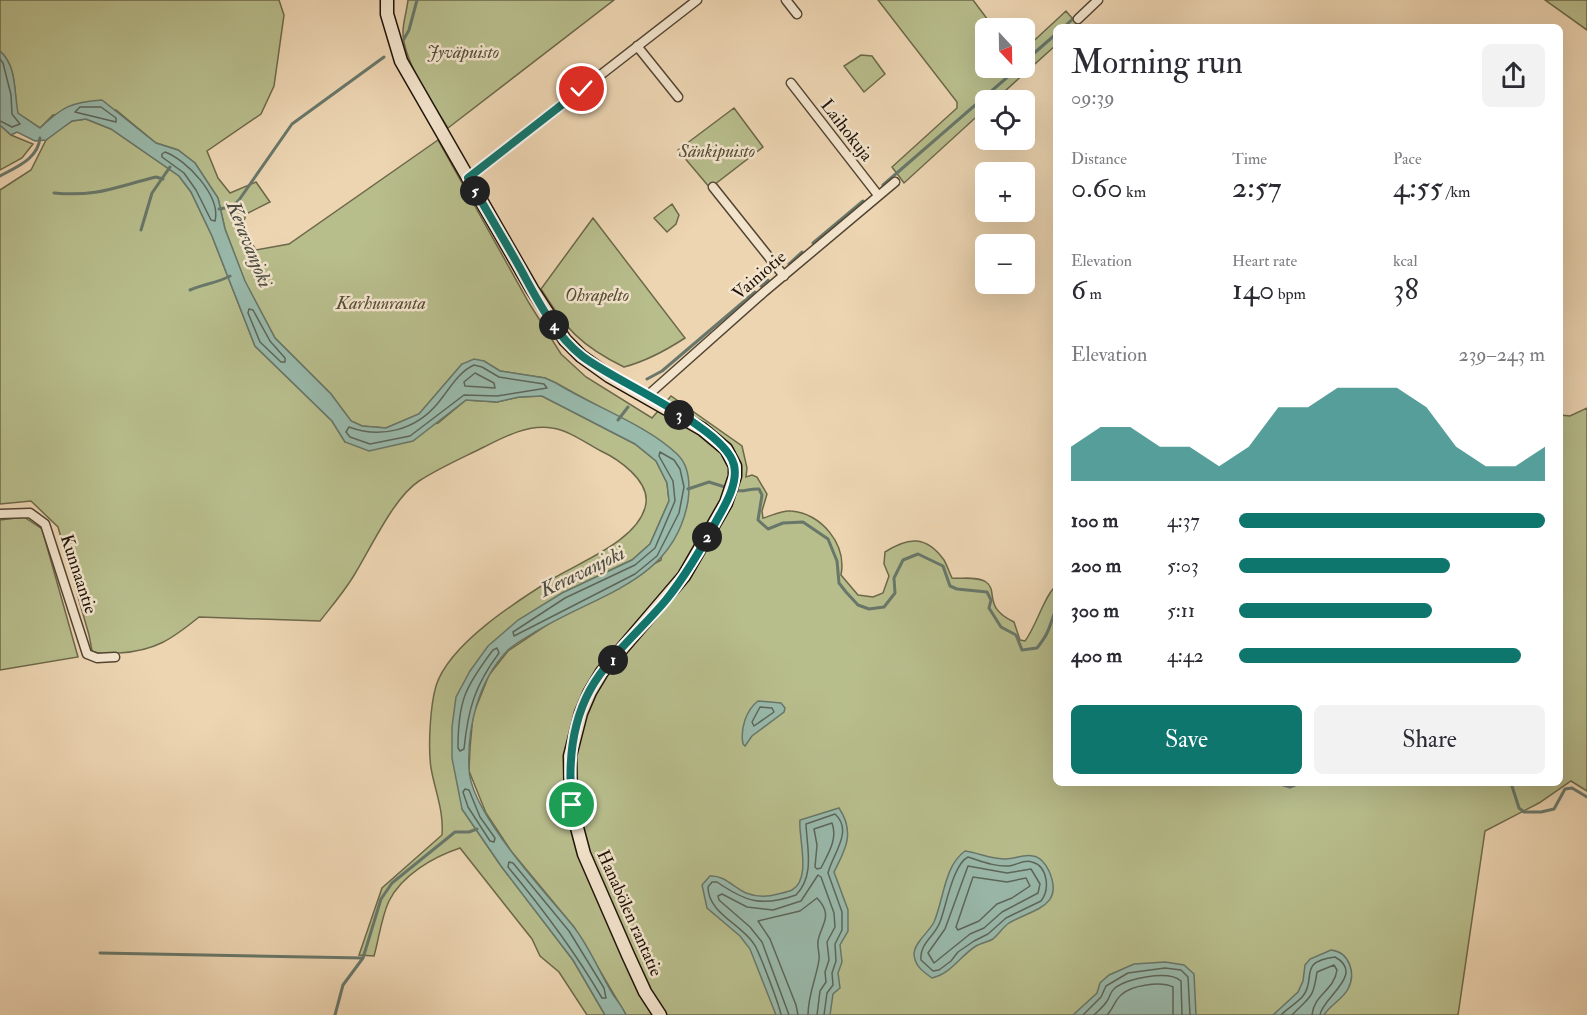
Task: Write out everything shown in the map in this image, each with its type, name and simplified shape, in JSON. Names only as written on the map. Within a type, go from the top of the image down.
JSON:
[{"type":"street","name":"Hanabölen rantatie","points":[[387,0],[387,14],[401,61],[532,289],[565,340],[581,356],[609,376],[647,396],[718,441],[732,459],[735,472],[734,482],[726,502],[684,576],[602,672],[581,713],[570,756],[572,805],[584,854],[645,992],[660,1015]]},
{"type":"street","points":[[468,178],[697,0]]},
{"type":"street","points":[[786,0],[797,14]]},
{"type":"street","points":[[1078,20],[1098,0]]},
{"type":"street","points":[[638,46],[678,97]]},
{"type":"street","name":"Laihokuja","points":[[791,83],[878,195]]},
{"type":"street","name":"Vainiotie","points":[[647,396],[895,182]]},
{"type":"street","points":[[712,187],[784,276]]},
{"type":"street","name":"Kunnaantie","points":[[0,514],[30,513],[45,524],[87,654],[96,658],[115,657]]},
{"type":"green space","name":"Karhunranta","points":[[0,0],[279,0],[284,15],[274,86],[261,114],[207,151],[218,178],[230,193],[256,182],[270,202],[246,214],[242,228],[256,250],[289,244],[438,140],[529,303],[561,354],[586,377],[652,418],[671,396],[742,446],[747,468],[746,477],[752,475],[757,477],[767,494],[762,511],[763,518],[791,511],[812,517],[822,524],[830,532],[840,552],[841,575],[858,595],[873,597],[883,593],[889,576],[884,564],[885,552],[909,541],[923,543],[937,552],[944,560],[952,578],[974,578],[986,582],[990,586],[998,611],[1014,622],[1020,640],[1025,641],[1053,589],[1053,786],[1563,786],[1563,415],[1570,416],[1587,408],[1587,791],[1571,781],[1539,803],[1485,831],[1458,1015],[626,1015],[574,927],[511,851],[486,813],[469,771],[473,715],[489,675],[508,651],[553,621],[661,560],[678,455],[644,432],[556,383],[545,378],[500,371],[484,361],[462,364],[419,414],[386,428],[362,426],[351,421],[331,394],[275,338],[245,282],[225,229],[218,198],[195,163],[178,150],[156,143],[116,110],[53,115],[40,128],[17,113],[12,72],[0,51]]},
{"type":"green space","name":"Jyväpuisto","points":[[408,0],[614,0],[448,128],[427,95],[408,56],[403,32]]},
{"type":"green space","points":[[878,0],[973,0],[986,18],[975,18],[975,78],[1019,78],[1006,90],[975,90],[975,118],[904,183],[892,167],[957,108],[957,102]]},
{"type":"green space","points":[[1545,0],[1587,0],[1587,30]]},
{"type":"green space","points":[[1066,11],[1077,24],[1053,24],[1053,48],[1035,64],[1035,40]]},
{"type":"green space","points":[[861,55],[872,56],[885,74],[864,92],[844,66]]},
{"type":"green space","name":"Sänkipuisto","points":[[734,108],[763,147],[710,188],[678,150]]},
{"type":"green space","points":[[86,119],[111,129],[179,176],[191,192],[212,236],[255,346],[332,421],[345,442],[438,423],[466,400],[497,402],[519,397],[542,396],[635,444],[656,461],[667,483],[669,501],[650,544],[632,560],[563,593],[470,671],[462,809],[501,866],[573,960],[605,1015],[587,1015],[559,972],[540,956],[532,939],[460,848],[439,856],[419,868],[402,883],[386,908],[374,956],[359,955],[382,888],[442,835],[440,809],[430,760],[430,739],[434,694],[443,670],[469,639],[504,611],[554,578],[609,548],[633,528],[642,516],[646,503],[643,486],[624,465],[571,434],[543,427],[516,432],[443,467],[409,489],[391,512],[349,583],[320,621],[199,617],[171,638],[153,647],[112,654],[92,651],[58,527],[31,501],[0,504],[0,190],[31,170],[46,140],[55,132],[72,121]]},
{"type":"green space","points":[[0,125],[11,135],[33,144],[22,158],[0,170]]},
{"type":"green space","points":[[672,204],[679,215],[676,224],[667,232],[654,218]]},
{"type":"green space","name":"Ohrapelto","points":[[593,218],[685,338],[656,355],[624,367],[585,344],[558,315],[541,289]]},
{"type":"green space","points":[[24,517],[42,529],[78,657],[0,670],[0,520]]},
{"type":"water","points":[[0,51],[12,72],[18,113],[40,128],[68,107],[82,102],[102,100],[156,143],[178,150],[195,163],[218,198],[225,229],[245,281],[275,338],[331,394],[351,421],[362,426],[386,428],[419,414],[462,364],[474,359],[484,361],[500,371],[545,378],[556,383],[651,434],[681,459],[688,476],[688,501],[680,528],[667,550],[650,568],[630,582],[560,618],[507,651],[497,663],[482,691],[476,706],[470,737],[469,769],[473,787],[482,807],[511,851],[579,934],[626,1015],[605,1015],[573,960],[501,866],[462,809],[452,758],[452,727],[456,697],[470,671],[488,646],[518,620],[562,593],[632,560],[650,544],[669,501],[667,483],[656,461],[635,444],[542,396],[519,397],[497,402],[466,400],[413,441],[369,451],[345,442],[332,421],[255,346],[212,236],[191,192],[179,176],[111,129],[86,119],[72,121],[46,140],[35,141],[17,132],[11,135],[0,125]]},
{"type":"water","points":[[758,701],[781,703],[785,708],[784,712],[752,736],[745,746],[742,732],[745,720],[750,709]]},
{"type":"water","points":[[839,808],[848,833],[845,848],[834,872],[848,910],[848,931],[840,945],[842,962],[838,973],[840,988],[833,994],[830,1015],[776,1015],[750,949],[740,936],[707,908],[702,885],[710,876],[715,876],[754,895],[770,896],[792,890],[798,885],[803,868],[800,820]]},
{"type":"water","points":[[965,851],[1001,859],[1026,856],[1038,858],[1049,871],[1053,892],[1050,900],[1044,905],[1009,923],[993,939],[976,946],[945,973],[932,978],[917,964],[914,957],[915,949],[934,922],[945,883],[958,857]]},
{"type":"water","points":[[1331,950],[1343,955],[1350,965],[1350,983],[1343,996],[1324,1015],[1273,1015],[1298,992],[1303,981],[1305,965],[1310,959]]},
{"type":"water","points":[[1165,962],[1184,965],[1194,974],[1196,1015],[1073,1015],[1097,993],[1100,983],[1109,975],[1134,964]]},
{"type":"waterway","points":[[404,39],[409,30],[417,0]]},
{"type":"waterway","points":[[1067,24],[1077,15]]},
{"type":"waterway","points":[[1035,52],[1053,37]]},
{"type":"waterway","name":"Keravanjoki","points":[[219,209],[232,207],[239,200],[292,124],[384,57]]},
{"type":"waterway","points":[[883,185],[1006,78]]},
{"type":"waterway","points":[[0,176],[31,157],[40,138]]},
{"type":"waterway","points":[[141,230],[152,193],[170,167]]},
{"type":"waterway","points":[[54,193],[83,194],[117,188],[156,177],[163,179]]},
{"type":"waterway","points":[[813,243],[863,201]]},
{"type":"waterway","points":[[789,264],[802,252]]},
{"type":"waterway","points":[[190,290],[230,276]]},
{"type":"waterway","points":[[761,286],[768,280]]},
{"type":"waterway","points":[[647,379],[662,371],[755,292]]},
{"type":"waterway","points":[[618,420],[628,407]]},
{"type":"waterway","points":[[688,489],[709,482],[728,488]]},
{"type":"waterway","points":[[734,490],[759,489],[762,495],[758,520],[768,529],[783,523],[803,522],[828,539],[837,561],[839,583],[858,605],[869,609],[884,607],[895,593],[894,578],[903,560],[918,554],[943,566],[950,586],[957,589],[987,592],[991,600],[989,608],[1001,627],[1016,635],[1022,650],[1037,648],[1047,633],[1053,617]]},
{"type":"waterway","points":[[1287,786],[1292,786]]},
{"type":"waterway","points":[[1512,786],[1519,808],[1524,812],[1554,809],[1565,789],[1572,788],[1587,797]]},
{"type":"waterway","points":[[335,1015],[343,985],[363,958],[381,899],[392,883],[455,832],[469,832],[477,829]]},
{"type":"waterway","points":[[100,953],[363,958]]},
{"type":"route","points":[[572,805],[570,756],[581,713],[590,692],[602,672],[666,600],[684,576],[726,502],[735,476],[732,459],[718,441],[647,396],[609,376],[581,356],[565,340],[549,318],[468,178],[582,89]]}]
